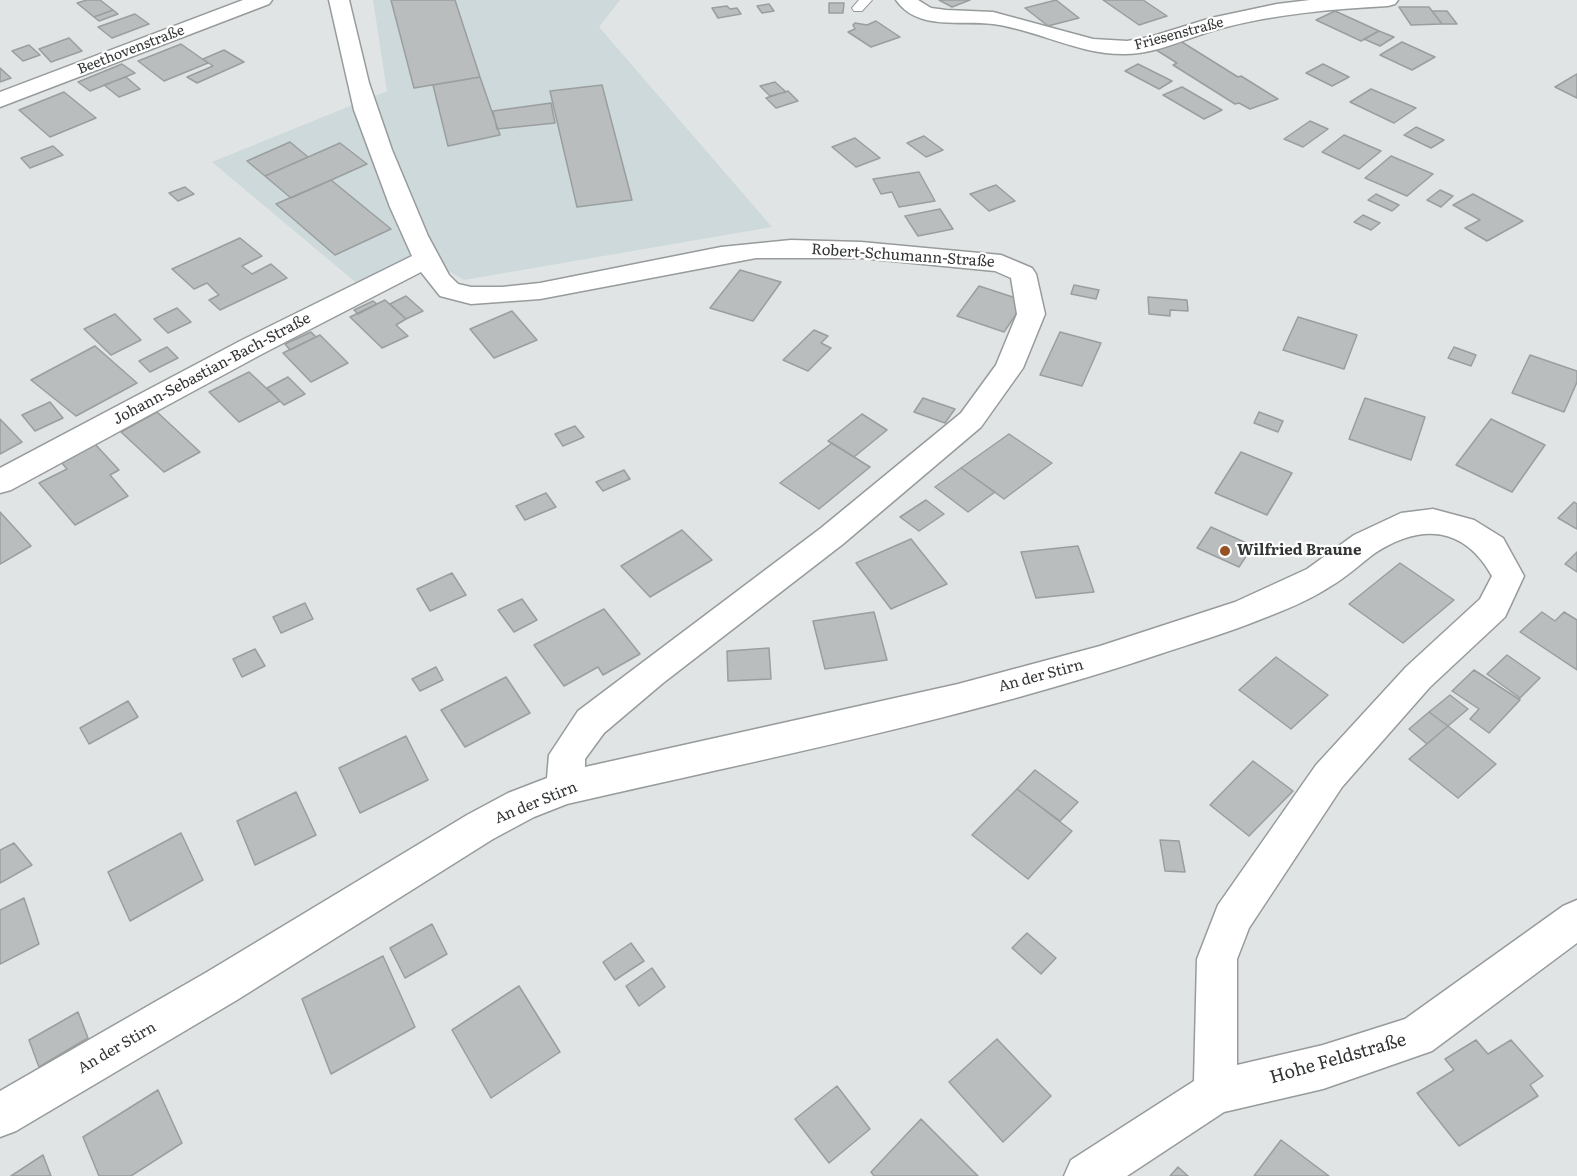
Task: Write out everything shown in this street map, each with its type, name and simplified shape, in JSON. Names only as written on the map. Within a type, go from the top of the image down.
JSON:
[{"type":"street","name":"Beethovenstraße","points":[[0,100],[262,0]]},
{"type":"street","name":"Robert-Schumann-Straße","points":[[339,0],[365,109],[425,260],[447,290],[471,296],[496,296],[616,278],[720,255],[764,248],[835,249],[1001,263],[1023,274],[1031,314],[1010,368],[971,420],[832,536],[651,673],[591,722],[567,755],[565,788]]},
{"type":"street","name":"Friesenstraße","points":[[906,0],[911,6],[928,14],[996,19],[1090,44],[1128,48],[1252,14],[1340,3],[1388,0]]},
{"type":"street","name":"Johann-Sebastian-Bach-Straße","points":[[0,482],[252,347],[425,260]]},
{"type":"street","name":"An der Stirn","points":[[0,1115],[222,986],[480,826],[565,788],[958,699],[1100,660],[1247,611],[1319,578],[1365,544],[1401,525],[1433,521],[1463,528],[1492,546],[1508,576],[1493,608],[1418,676],[1329,776],[1232,918],[1217,959],[1215,1092]]},
{"type":"street","name":"Hohe Feldstraße","points":[[1088,1176],[1215,1092],[1323,1067],[1417,1036],[1577,919]]},
{"type":"shaded area","points":[[373,0],[620,0],[599,27],[772,227],[464,280],[441,267],[359,285],[212,162],[387,91]]},
{"type":"building","points":[[100,0],[113,10],[94,17],[77,3]]},
{"type":"building","points":[[391,0],[455,0],[480,77],[414,88]]},
{"type":"building","points":[[939,0],[970,0],[952,7]]},
{"type":"building","points":[[1056,0],[1079,18],[1048,26],[1025,8]]},
{"type":"building","points":[[1103,0],[1143,0],[1167,16],[1139,25]]},
{"type":"building","points":[[829,3],[844,3],[843,13],[829,13]]},
{"type":"building","points":[[769,4],[774,11],[762,13],[757,6]]},
{"type":"building","points":[[727,6],[730,9],[737,8],[741,14],[718,18],[712,8]]},
{"type":"building","points":[[1399,7],[1429,7],[1442,24],[1411,25]]},
{"type":"building","points":[[113,10],[118,14],[99,21],[94,17]]},
{"type":"building","points":[[1335,11],[1379,31],[1361,41],[1316,20]]},
{"type":"building","points":[[1432,11],[1447,11],[1457,24],[1442,24]]},
{"type":"building","points":[[135,14],[149,24],[112,38],[98,27]]},
{"type":"building","points":[[876,21],[900,37],[871,47],[848,32],[855,29],[853,25],[855,23],[867,25]]},
{"type":"building","points":[[1379,31],[1394,37],[1380,46],[1364,39]]},
{"type":"building","points":[[69,38],[82,51],[51,62],[39,49]]},
{"type":"building","points":[[1177,39],[1278,99],[1250,109],[1239,103],[1235,104],[1173,65],[1177,63],[1153,48]]},
{"type":"building","points":[[1402,42],[1435,57],[1412,70],[1380,55]]},
{"type":"building","points":[[181,44],[208,63],[164,81],[138,61]]},
{"type":"building","points":[[29,45],[40,55],[23,61],[12,51]]},
{"type":"building","points":[[224,50],[244,62],[197,83],[187,77],[213,66],[203,59]]},
{"type":"building","points":[[122,64],[135,73],[90,91],[78,82]]},
{"type":"building","points":[[1138,64],[1172,81],[1159,89],[1125,71]]},
{"type":"building","points":[[1323,64],[1349,77],[1332,86],[1306,73]]},
{"type":"building","points":[[0,68],[11,78],[0,82]]},
{"type":"building","points":[[1577,74],[1577,98],[1555,87]]},
{"type":"building","points":[[126,77],[140,89],[119,97],[104,85]]},
{"type":"building","points":[[480,77],[500,135],[448,146],[433,85]]},
{"type":"building","points":[[775,82],[786,92],[770,96],[760,86]]},
{"type":"building","points":[[602,85],[632,200],[577,207],[550,91]]},
{"type":"building","points":[[1182,87],[1222,110],[1204,119],[1163,95]]},
{"type":"building","points":[[1371,89],[1416,108],[1394,123],[1350,102]]},
{"type":"building","points":[[788,91],[798,101],[776,108],[766,98]]},
{"type":"building","points":[[64,92],[96,118],[50,137],[19,110]]},
{"type":"building","points":[[551,103],[555,123],[497,129],[493,111]]},
{"type":"building","points":[[1310,121],[1328,129],[1303,147],[1284,139]]},
{"type":"building","points":[[1416,127],[1444,140],[1431,148],[1404,135]]},
{"type":"building","points":[[1344,135],[1381,151],[1359,169],[1322,152]]},
{"type":"building","points":[[924,136],[943,150],[926,157],[907,143]]},
{"type":"building","points":[[855,138],[880,158],[856,167],[832,147]]},
{"type":"building","points":[[290,142],[308,157],[265,176],[247,161]]},
{"type":"building","points":[[340,143],[367,164],[291,198],[265,176]]},
{"type":"building","points":[[53,146],[63,155],[30,168],[21,158]]},
{"type":"building","points":[[1391,156],[1433,174],[1407,196],[1365,178]]},
{"type":"building","points":[[919,172],[935,201],[899,207],[892,192],[881,194],[873,179]]},
{"type":"building","points":[[331,180],[391,229],[335,255],[276,204]]},
{"type":"building","points":[[996,185],[1015,201],[989,211],[970,194]]},
{"type":"building","points":[[185,187],[194,194],[178,201],[169,193]]},
{"type":"building","points":[[1440,190],[1453,196],[1441,207],[1427,200]]},
{"type":"building","points":[[1376,194],[1399,205],[1392,211],[1368,200]]},
{"type":"building","points":[[1473,194],[1523,221],[1487,241],[1465,228],[1480,220],[1453,205]]},
{"type":"building","points":[[940,209],[953,229],[918,236],[905,216]]},
{"type":"building","points":[[1363,215],[1380,223],[1371,230],[1354,222]]},
{"type":"building","points":[[240,238],[262,256],[242,266],[252,274],[271,264],[287,278],[220,310],[209,300],[219,295],[207,283],[194,289],[172,269]]},
{"type":"building","points":[[740,270],[781,282],[753,321],[710,308]]},
{"type":"building","points":[[1074,285],[1099,290],[1096,299],[1071,294]]},
{"type":"building","points":[[979,286],[1025,301],[1004,332],[957,316]]},
{"type":"building","points":[[406,296],[423,311],[406,319],[390,304]]},
{"type":"building","points":[[1148,297],[1187,300],[1188,311],[1170,310],[1170,316],[1149,314]]},
{"type":"building","points":[[385,300],[406,319],[396,325],[408,336],[382,348],[350,317]]},
{"type":"building","points":[[373,301],[377,304],[358,314],[354,310]]},
{"type":"building","points":[[177,308],[191,322],[168,333],[154,319]]},
{"type":"building","points":[[512,311],[537,340],[494,358],[470,329]]},
{"type":"building","points":[[115,314],[141,340],[111,355],[84,329]]},
{"type":"building","points":[[1298,317],[1357,335],[1344,369],[1283,350]]},
{"type":"building","points":[[814,330],[828,336],[821,343],[831,348],[808,371],[783,360]]},
{"type":"building","points":[[311,332],[316,337],[290,350],[285,344]]},
{"type":"building","points":[[1060,332],[1101,343],[1082,386],[1040,375]]},
{"type":"building","points":[[320,335],[348,363],[311,382],[283,353]]},
{"type":"building","points":[[95,346],[137,383],[76,416],[31,380]]},
{"type":"building","points":[[167,347],[178,358],[150,372],[139,361]]},
{"type":"building","points":[[1454,347],[1476,355],[1471,366],[1448,358]]},
{"type":"building","points":[[1530,355],[1577,371],[1577,382],[1564,412],[1512,393]]},
{"type":"building","points":[[249,372],[280,401],[239,422],[209,392]]},
{"type":"building","points":[[288,377],[305,394],[284,405],[267,388]]},
{"type":"building","points":[[923,398],[955,409],[945,423],[914,412]]},
{"type":"building","points":[[1365,398],[1425,417],[1411,460],[1349,439]]},
{"type":"building","points":[[50,402],[63,418],[35,431],[22,415]]},
{"type":"building","points":[[157,412],[200,452],[164,472],[121,432]]},
{"type":"building","points":[[1259,412],[1283,421],[1278,432],[1254,423]]},
{"type":"building","points":[[862,414],[887,430],[854,457],[828,441]]},
{"type":"building","points":[[0,419],[22,442],[0,454]]},
{"type":"building","points":[[1491,419],[1545,445],[1512,492],[1456,465]]},
{"type":"building","points":[[575,426],[584,437],[563,446],[555,434]]},
{"type":"building","points":[[1009,434],[1052,463],[1004,499],[961,468]]},
{"type":"building","points":[[832,443],[870,467],[819,509],[780,483]]},
{"type":"building","points":[[95,444],[119,470],[110,475],[128,496],[75,525],[39,483],[67,469],[61,462]]},
{"type":"building","points":[[1241,452],[1292,473],[1267,515],[1215,493]]},
{"type":"building","points":[[961,468],[995,492],[968,512],[935,487]]},
{"type":"building","points":[[624,470],[630,479],[603,491],[596,482]]},
{"type":"building","points":[[546,493],[556,507],[525,520],[516,506]]},
{"type":"building","points":[[926,500],[944,514],[919,531],[900,517]]},
{"type":"building","points":[[1574,502],[1577,504],[1577,529],[1558,518]]},
{"type":"building","points":[[0,512],[31,546],[0,564]]},
{"type":"building","points":[[1211,527],[1253,546],[1239,567],[1197,548]]},
{"type":"building","points":[[682,530],[712,560],[650,597],[621,566]]},
{"type":"building","points":[[911,539],[947,584],[891,609],[856,563]]},
{"type":"building","points":[[1078,546],[1094,592],[1036,598],[1021,552]]},
{"type":"building","points":[[1577,552],[1577,572],[1565,564]]},
{"type":"building","points":[[1400,563],[1454,600],[1403,643],[1349,604]]},
{"type":"building","points":[[452,573],[466,595],[430,611],[417,589]]},
{"type":"building","points":[[522,599],[537,620],[514,632],[498,610]]},
{"type":"building","points":[[305,603],[313,619],[281,633],[273,617]]},
{"type":"building","points":[[604,609],[640,654],[603,675],[598,667],[564,686],[534,645]]},
{"type":"building","points":[[874,612],[887,660],[825,669],[813,621]]},
{"type":"building","points":[[1542,612],[1555,621],[1564,612],[1577,620],[1577,670],[1520,632]]},
{"type":"building","points":[[769,648],[771,679],[728,681],[727,651]]},
{"type":"building","points":[[255,649],[265,666],[242,677],[233,659]]},
{"type":"building","points":[[1507,655],[1540,678],[1520,698],[1487,674]]},
{"type":"building","points":[[1276,657],[1328,695],[1291,729],[1239,690]]},
{"type":"building","points":[[436,667],[443,680],[420,691],[412,679]]},
{"type":"building","points":[[1474,670],[1520,700],[1489,733],[1470,719],[1479,709],[1452,691]]},
{"type":"building","points":[[506,677],[530,713],[465,747],[441,710]]},
{"type":"building","points":[[1450,695],[1468,709],[1448,726],[1429,712]]},
{"type":"building","points":[[128,701],[138,717],[89,744],[80,728]]},
{"type":"building","points":[[1429,712],[1448,726],[1427,744],[1409,729]]},
{"type":"building","points":[[1448,726],[1496,764],[1458,798],[1409,759]]},
{"type":"building","points":[[406,736],[428,780],[360,813],[339,768]]},
{"type":"building","points":[[1253,761],[1293,791],[1249,836],[1210,805]]},
{"type":"building","points":[[1035,770],[1078,802],[1060,821],[1017,789]]},
{"type":"building","points":[[1017,789],[1072,831],[1028,879],[972,835]]},
{"type":"building","points":[[296,792],[316,835],[255,865],[237,821]]},
{"type":"building","points":[[181,833],[203,880],[130,921],[108,872]]},
{"type":"building","points":[[1160,840],[1179,841],[1185,872],[1165,871]]},
{"type":"building","points":[[14,843],[32,865],[0,883],[0,850]]},
{"type":"building","points":[[24,898],[39,944],[0,964],[0,910]]},
{"type":"building","points":[[432,924],[447,954],[405,978],[390,948]]},
{"type":"building","points":[[1027,933],[1056,958],[1041,974],[1012,948]]},
{"type":"building","points":[[631,943],[644,961],[615,980],[603,962]]},
{"type":"building","points":[[383,956],[415,1027],[331,1074],[302,999]]},
{"type":"building","points":[[652,968],[665,987],[639,1006],[626,986]]},
{"type":"building","points":[[519,986],[560,1052],[491,1098],[452,1030]]},
{"type":"building","points":[[78,1012],[88,1038],[39,1067],[29,1040]]},
{"type":"building","points":[[997,1039],[1051,1096],[1003,1142],[949,1082]]},
{"type":"building","points":[[1476,1040],[1488,1054],[1511,1040],[1543,1076],[1530,1085],[1538,1096],[1459,1146],[1417,1093],[1454,1070],[1445,1059]]},
{"type":"building","points":[[837,1086],[870,1129],[829,1163],[795,1119]]},
{"type":"building","points":[[158,1090],[182,1143],[131,1176],[99,1176],[83,1137]]},
{"type":"building","points":[[921,1119],[978,1176],[874,1176],[871,1172]]},
{"type":"building","points":[[1281,1140],[1329,1176],[1254,1176]]},
{"type":"building","points":[[43,1155],[51,1176],[11,1176]]},
{"type":"building","points":[[1178,1167],[1188,1176],[1170,1176]]},
{"type":"place","name":"Wilfried Braune","points":[[1225,551]]}]
